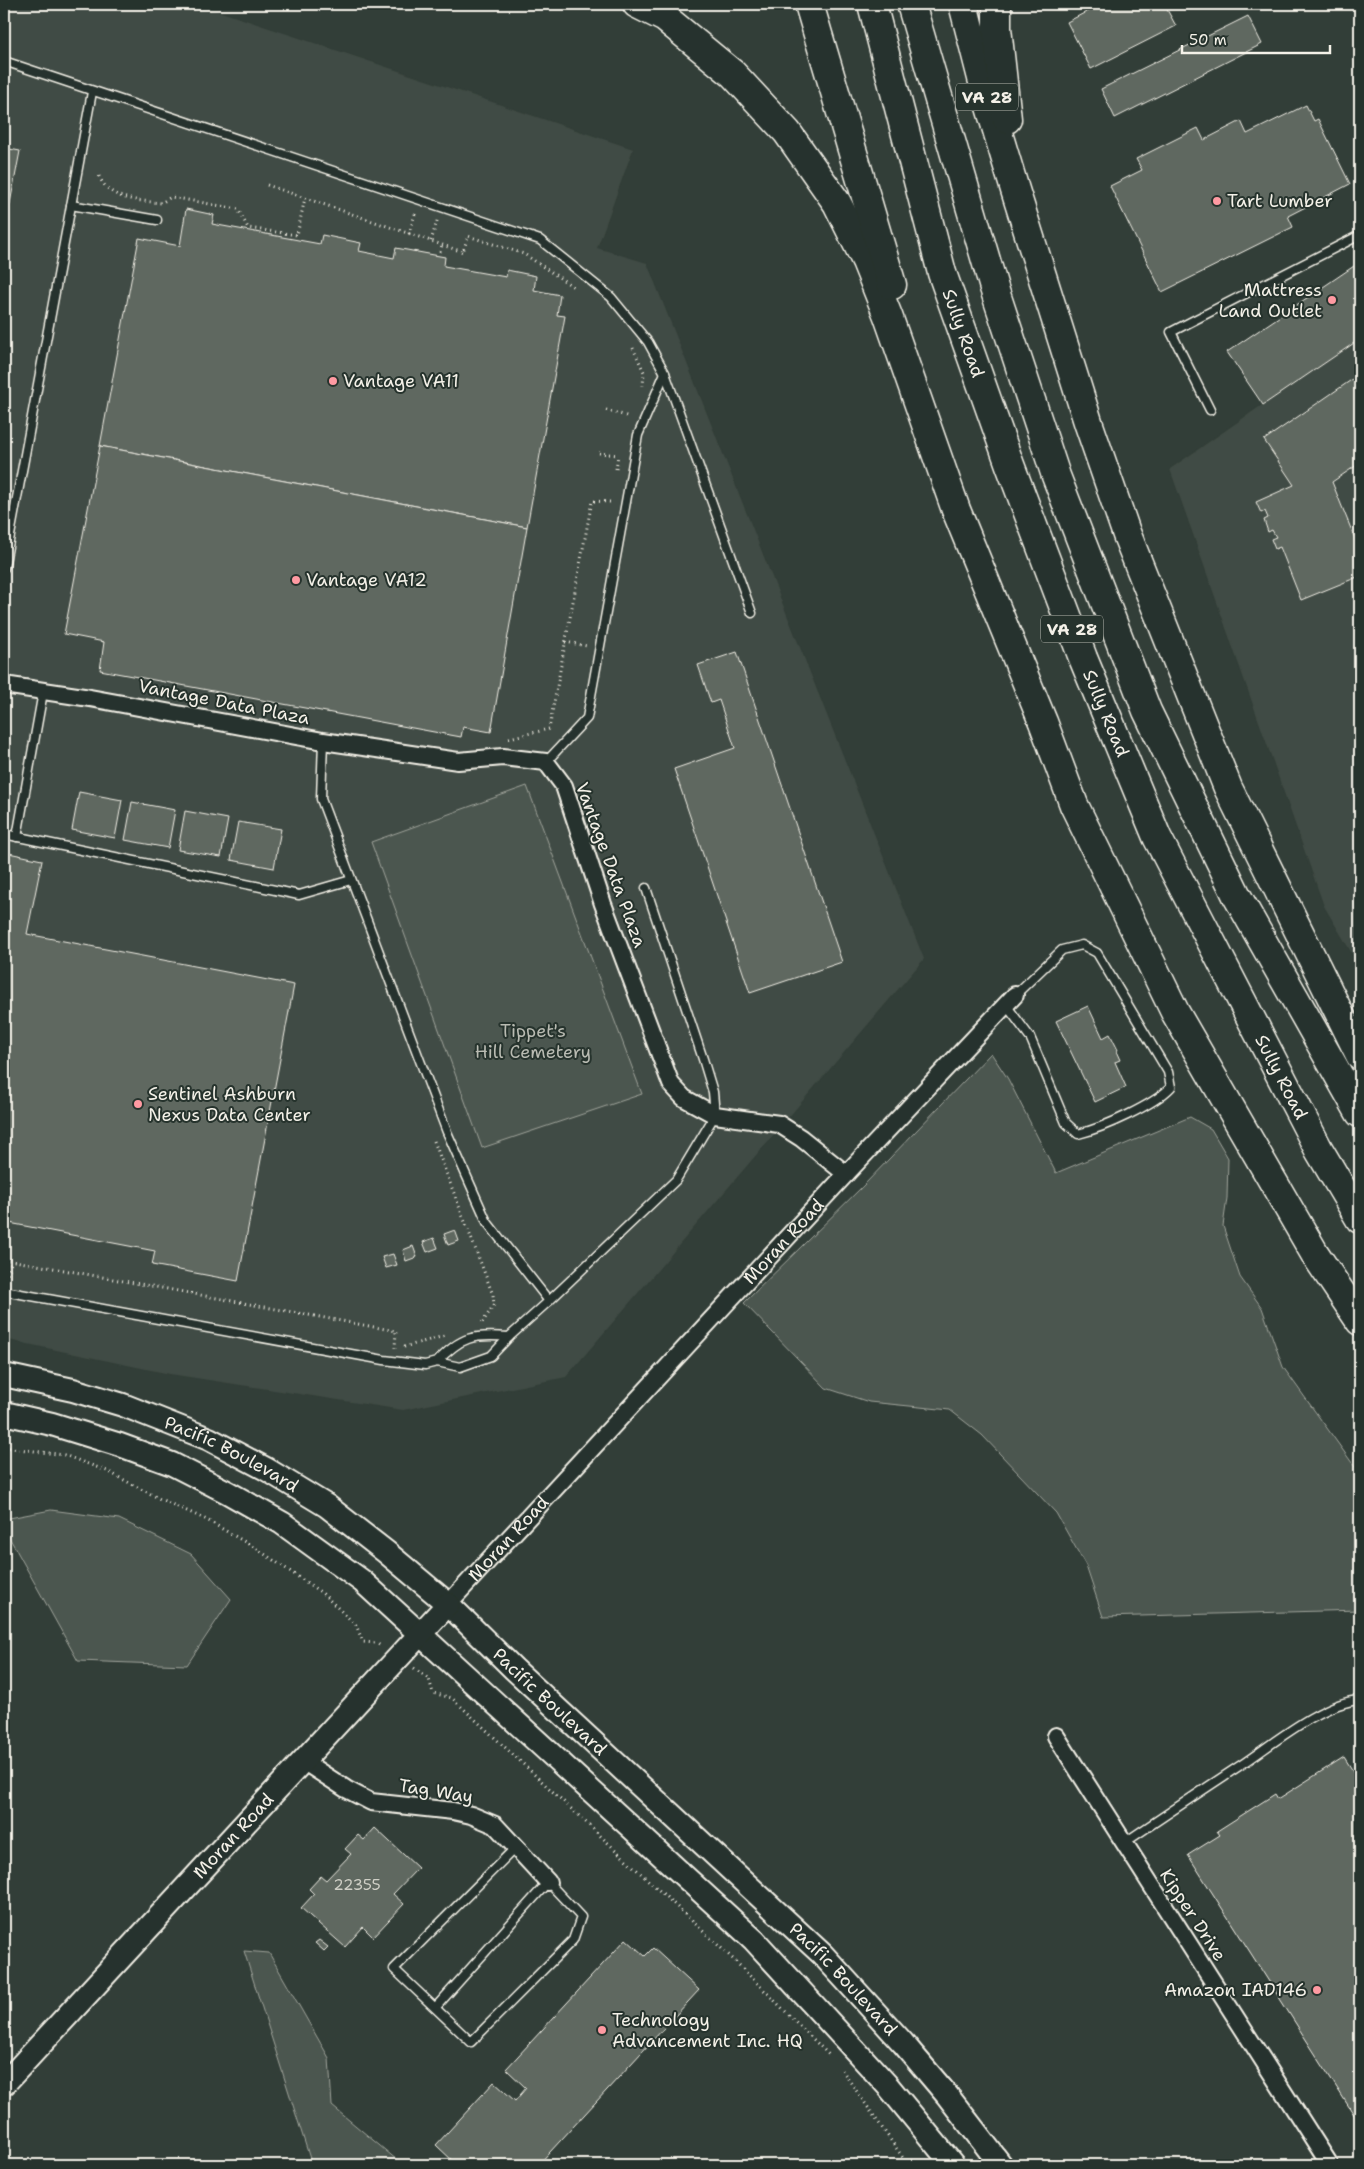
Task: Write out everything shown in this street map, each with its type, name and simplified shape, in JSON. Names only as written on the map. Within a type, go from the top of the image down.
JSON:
[{"type":"highway","points":[[637,4],[665,18],[734,74],[787,132],[837,203],[866,261],[888,316],[956,510],[1043,722],[1074,805],[1175,1012],[1305,1237],[1360,1321]]},
{"type":"highway","points":[[809,4],[956,510]]},
{"type":"highway","name":"Sully Road","points":[[872,4],[942,273],[1083,658],[1158,837],[1319,1150],[1360,1219]]},
{"type":"highway","points":[[912,4],[994,288],[1056,476],[1147,711],[1237,896],[1360,1113]]},
{"type":"highway","name":"VA 28","points":[[963,4],[985,90],[1015,190],[1089,425],[1124,526],[1224,779],[1360,1056]]},
{"type":"highway","points":[[997,4],[997,28],[1015,190]]},
{"type":"main road","name":"Pacific Boulevard","points":[[4,1375],[73,1390],[123,1405],[209,1439],[266,1469],[327,1506],[448,1604],[514,1669],[822,1954],[928,2073],[1001,2165]]},
{"type":"main road","name":"Pacific Boulevard","points":[[4,1413],[52,1424],[120,1445],[172,1464],[282,1523],[362,1581],[754,1940],[888,2086],[952,2165]]},
{"type":"main road","name":"Moran Road","points":[[5,2081],[448,1604]]},
{"type":"street","name":"Vantage Data Plaza","points":[[4,686],[90,698],[323,741],[458,761],[503,757],[546,762],[564,786],[603,904],[672,1084],[684,1098],[716,1115],[779,1124],[801,1138],[846,1174]]},
{"type":"street","name":"Moran Road","points":[[448,1604],[846,1174],[1011,1000]]},
{"type":"street","name":"Kipper Drive","points":[[1056,1736],[1330,2165]]},
{"type":"street","name":"Tag Way","points":[[303,1761],[346,1789],[371,1802],[471,1815],[494,1825],[548,1882]]},
{"type":"lane","points":[[4,62],[540,240],[611,297],[648,342],[665,373],[752,613]]},
{"type":"lane","points":[[4,568],[92,92]]},
{"type":"lane","points":[[71,205],[157,220]]},
{"type":"lane","points":[[1210,410],[1171,332],[1360,235]]},
{"type":"lane","points":[[546,762],[587,718],[638,435],[665,373]]},
{"type":"lane","points":[[16,837],[43,692]]},
{"type":"lane","points":[[323,741],[321,799],[446,1132],[487,1222],[549,1301]]},
{"type":"lane","points":[[4,834],[299,895],[351,880]]},
{"type":"lane","points":[[4,1291],[384,1360],[426,1365],[437,1362],[460,1367],[491,1356],[676,1180],[716,1115],[713,1092],[703,1059],[646,888]]},
{"type":"lane","points":[[1082,945],[1097,953],[1168,1072],[1171,1087],[1162,1096],[1094,1130],[1078,1134],[1066,1124],[1030,1037],[1011,1000],[1062,950],[1082,945]]},
{"type":"lane","points":[[437,1362],[452,1345],[465,1340],[484,1335],[509,1337]]},
{"type":"lane","points":[[1124,1843],[1297,1728],[1333,1707],[1350,1701],[1360,1700]]},
{"type":"lane","points":[[435,2008],[548,1882],[580,1917],[573,1940],[471,2042],[435,2008],[394,1969],[515,1848]]},
{"type":"path","points":[[99,176],[104,187],[122,197],[161,203],[171,196],[238,209],[248,228],[297,235],[305,198]]},
{"type":"path","points":[[267,185],[463,252],[468,236],[524,254],[577,289]]},
{"type":"path","points":[[408,234],[420,201]]},
{"type":"path","points":[[431,241],[441,208]]},
{"type":"path","points":[[440,252],[442,245]]},
{"type":"path","points":[[628,342],[634,349],[644,372],[643,392]]},
{"type":"path","points":[[606,410],[630,418],[634,410]]},
{"type":"path","points":[[615,474],[621,446]]},
{"type":"path","points":[[598,453],[618,455]]},
{"type":"path","points":[[500,740],[549,729],[592,501],[610,504],[612,494]]},
{"type":"path","points":[[565,642],[600,648]]},
{"type":"path","points":[[433,1138],[493,1295],[494,1304],[490,1313],[482,1323],[474,1326]]},
{"type":"path","points":[[4,1258],[396,1331],[394,1348],[409,1347],[446,1336]]},
{"type":"path","points":[[4,1286],[12,1260]]},
{"type":"path","points":[[4,1447],[64,1455],[107,1471],[160,1499],[208,1520],[257,1549],[322,1593],[356,1625],[363,1642],[376,1642],[429,1679],[433,1694],[452,1698],[740,1966],[842,2069],[908,2165]]},
{"type":"shaded area","points":[[4,4],[197,4],[633,149],[597,248],[647,263],[924,959],[566,1377],[403,1410],[170,1374],[4,1339]]},
{"type":"shaded area","points":[[1360,337],[1360,967],[1324,906],[1170,469]]},
{"type":"green space","name":"Tippet's Hill Cemetery","points":[[527,786],[642,1094],[482,1148],[371,842]]},
{"type":"green space","points":[[991,1053],[1008,1079],[1056,1173],[1190,1117],[1211,1129],[1228,1158],[1227,1198],[1223,1226],[1240,1277],[1262,1308],[1283,1367],[1360,1474],[1360,1610],[1103,1617],[1086,1566],[1056,1513],[982,1435],[950,1410],[869,1402],[826,1388],[744,1303],[864,1185]]},
{"type":"green space","points":[[51,1510],[119,1519],[191,1554],[231,1599],[187,1665],[78,1661],[4,1528],[4,1519]]},
{"type":"green space","points":[[244,1951],[269,1953],[329,2058],[332,2106],[403,2165],[312,2165]]},
{"type":"building","points":[[1089,4],[1164,4],[1176,26],[1091,69],[1067,22],[1092,9]]},
{"type":"building","points":[[1248,16],[1262,44],[1115,118],[1101,89]]},
{"type":"building","name":"Tart Lumber","points":[[1306,105],[1314,121],[1318,119],[1350,184],[1288,216],[1293,227],[1162,292],[1110,186],[1142,170],[1136,159],[1198,128],[1204,140],[1241,121],[1247,134]]},
{"type":"building","points":[[4,148],[20,151],[4,235]]},
{"type":"building","name":"Vantage VA11","points":[[186,209],[214,215],[212,224],[320,244],[322,235],[361,243],[359,251],[394,258],[396,248],[445,257],[444,266],[506,277],[507,270],[536,276],[534,290],[560,295],[557,315],[565,316],[527,527],[100,446],[139,238],[180,246]]},
{"type":"building","name":"Mattress Land Outlet","points":[[1360,262],[1360,339],[1263,405],[1227,352]]},
{"type":"building","points":[[1360,374],[1360,463],[1332,482],[1360,551],[1360,576],[1301,600],[1280,547],[1275,549],[1271,539],[1276,537],[1272,530],[1268,532],[1264,520],[1268,518],[1265,511],[1261,513],[1256,502],[1294,485],[1264,440]]},
{"type":"building","name":"Vantage VA12","points":[[100,446],[527,527],[491,732],[463,727],[461,737],[100,670],[104,642],[64,634]]},
{"type":"building","points":[[737,652],[842,962],[750,993],[674,769],[735,748],[719,700],[711,703],[698,665]]},
{"type":"building","points":[[1360,730],[1360,745],[1355,733]]},
{"type":"building","points":[[79,792],[122,800],[115,838],[72,830]]},
{"type":"building","points":[[132,802],[175,810],[168,848],[125,840]]},
{"type":"building","points":[[185,811],[228,819],[221,857],[178,850]]},
{"type":"building","points":[[238,822],[281,829],[274,868],[231,860]]},
{"type":"building","name":"Sentinel Ashburn Nexus Data Center","points":[[4,852],[42,860],[27,934],[294,985],[238,1281],[152,1265],[155,1251],[4,1222]]},
{"type":"building","points":[[1088,1006],[1103,1038],[1110,1034],[1118,1050],[1116,1051],[1120,1060],[1115,1062],[1126,1087],[1095,1102],[1056,1021]]},
{"type":"building","points":[[455,1230],[459,1241],[448,1245],[444,1234]]},
{"type":"building","points":[[434,1238],[438,1248],[427,1252],[423,1242]]},
{"type":"building","points":[[413,1246],[417,1257],[406,1261],[403,1250]]},
{"type":"building","points":[[393,1254],[397,1265],[386,1268],[382,1257]]},
{"type":"building","name":"Amazon IAD146","points":[[1344,1757],[1360,1782],[1360,2124],[1188,1855],[1220,1835],[1217,1831],[1275,1794],[1278,1799]]},
{"type":"building","points":[[375,1828],[418,1868],[393,1894],[404,1904],[373,1937],[363,1927],[345,1947],[301,1908],[314,1894],[309,1889],[321,1876],[326,1880],[351,1854],[345,1849],[358,1835],[364,1840]]},
{"type":"building","name":"Technology Advancement Inc. HQ","points":[[626,1939],[645,1956],[653,1948],[699,1990],[538,2165],[452,2165],[455,2163],[436,2145],[494,2082],[515,2101],[526,2088],[506,2069]]},
{"type":"building","points":[[319,1940],[328,1947],[324,1951],[315,1943]]},
{"type":"place","name":"Tart Lumber","points":[[1217,201]]},
{"type":"place","name":"Mattress Land Outlet","points":[[1332,300]]},
{"type":"place","name":"Vantage VA11","points":[[333,381]]},
{"type":"place","name":"Vantage VA12","points":[[296,580]]},
{"type":"place","name":"Sentinel Ashburn Nexus Data Center","points":[[138,1104]]},
{"type":"place","name":"Amazon IAD146","points":[[1317,1990]]},
{"type":"place","name":"Technology Advancement Inc. HQ","points":[[602,2030]]}]
